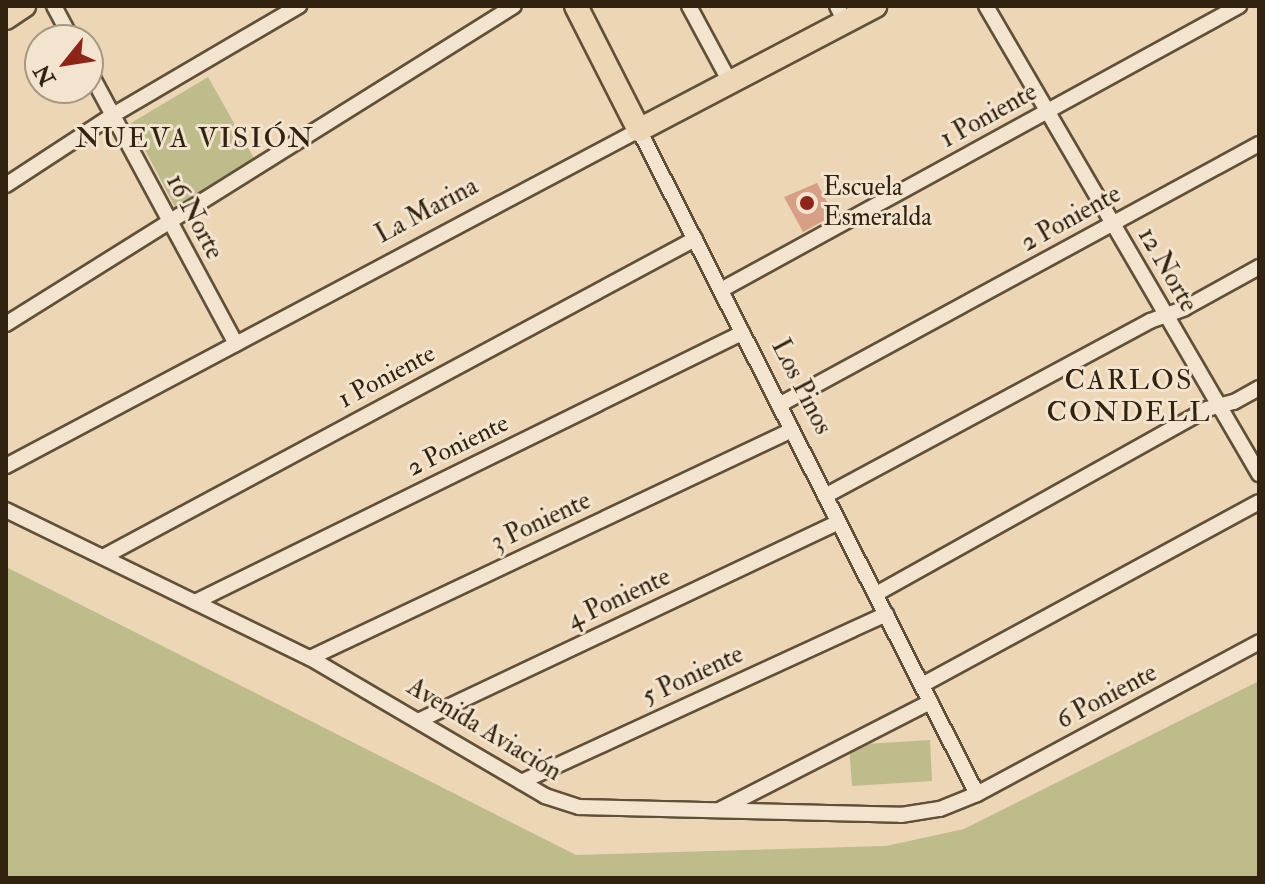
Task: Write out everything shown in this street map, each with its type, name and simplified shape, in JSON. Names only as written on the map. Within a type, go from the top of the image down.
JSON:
[{"type":"main road","points":[[6,18],[24,6]]},
{"type":"main road","name":"Los Pinos","points":[[576,6],[639,130]]},
{"type":"main road","name":"La Marina","points":[[639,130],[730,82],[841,14],[875,6]]},
{"type":"street","points":[[54,6],[64,24]]},
{"type":"street","points":[[6,185],[113,115],[299,6]]},
{"type":"street","points":[[6,324],[514,6]]},
{"type":"street","points":[[689,6],[730,82]]},
{"type":"street","name":"12 Norte","points":[[986,6],[1259,474]]},
{"type":"street","name":"1 Poniente","points":[[721,290],[1239,6]]},
{"type":"street","name":"16 Norte","points":[[104,98],[236,344]]},
{"type":"street","name":"Los Pinos","points":[[639,130],[977,794]]},
{"type":"street","name":"La Marina","points":[[6,466],[639,130]]},
{"type":"street","name":"2 Poniente","points":[[779,405],[1259,144]]},
{"type":"street","name":"1 Poniente","points":[[103,557],[695,239]]},
{"type":"street","points":[[825,496],[1259,267]]},
{"type":"street","name":"2 Poniente","points":[[195,602],[742,333]]},
{"type":"street","points":[[876,594],[1207,409],[1259,388]]},
{"type":"street","name":"3 Poniente","points":[[310,658],[792,430]]},
{"type":"street","points":[[922,685],[1259,502]]},
{"type":"street","name":"Avenida Aviación","points":[[6,510],[310,658],[557,801],[579,807],[920,814],[977,794]]},
{"type":"street","name":"4 Poniente","points":[[420,720],[839,522]]},
{"type":"street","name":"5 Poniente","points":[[521,782],[886,614]]},
{"type":"street","name":"6 Poniente","points":[[977,794],[1259,642]]},
{"type":"street","points":[[716,811],[930,702]]},
{"type":"shaded area","points":[[208,77],[256,162],[176,209],[131,123]]},
{"type":"shaded area","points":[[6,567],[576,855],[886,846],[964,829],[1259,681],[1259,878],[6,878]]},
{"type":"shaded area","points":[[930,740],[932,781],[852,786],[849,745]]},
{"type":"building","name":"Escuela Esmeralda","points":[[817,183],[834,215],[803,232],[784,197]]},
{"type":"place","name":"Escuela Esmeralda","points":[[807,203]]},
{"type":"district","name":"NUEVA VISIÓN","points":[[195,139]]},
{"type":"district","name":"CARLOS CONDELL","points":[[1129,397]]}]
